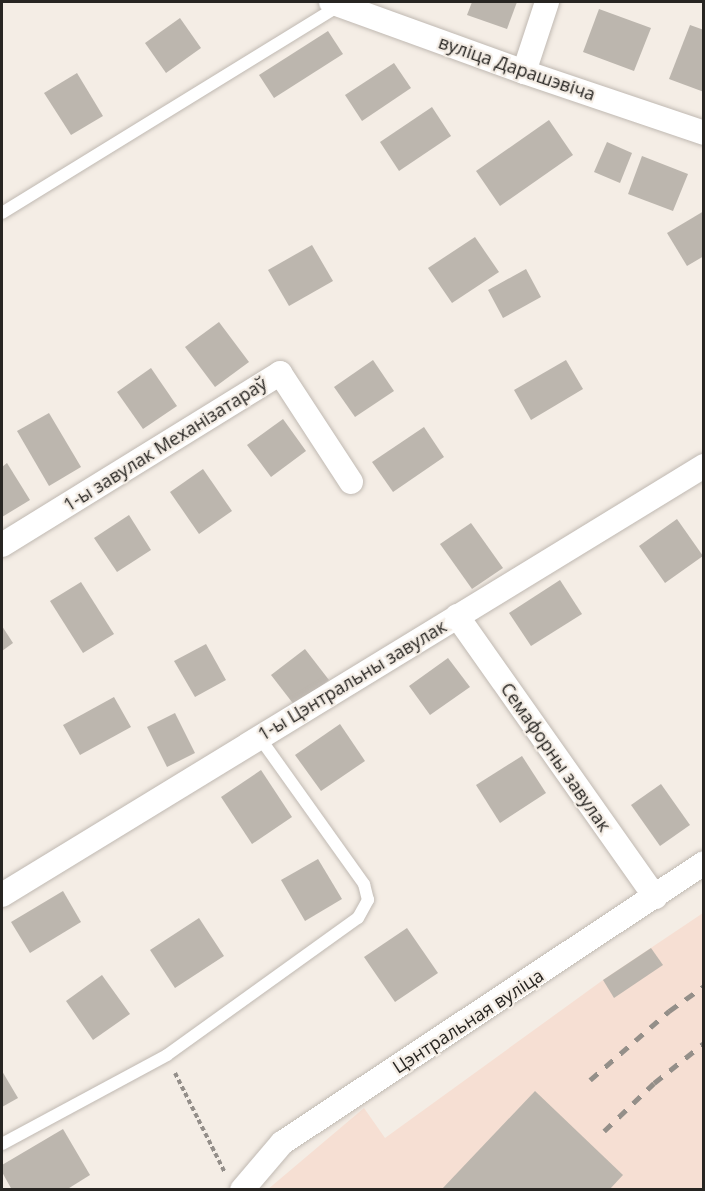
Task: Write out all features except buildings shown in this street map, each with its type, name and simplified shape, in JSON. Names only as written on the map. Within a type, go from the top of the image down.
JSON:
[{"type":"street","points":[[524,72],[548,2]]},
{"type":"street","name":"вуліца Дарашэвіча","points":[[335,3],[524,72],[704,133]]},
{"type":"street","name":"1-ы завулак Механізатараў","points":[[2,545],[280,373],[351,482]]},
{"type":"street","name":"1-ы Цэнтральны завулак","points":[[2,895],[704,466]]},
{"type":"street","name":"Семафорны завулак","points":[[457,616],[655,897]]},
{"type":"street","name":"Цэнтральная вуліца","points":[[236,1185],[282,1143],[704,863]]},
{"type":"lane","points":[[2,213],[335,3]]},
{"type":"lane","points":[[2,1144],[167,1055],[358,918],[368,900],[364,884],[259,737]]},
{"type":"path","points":[[167,1055],[236,1185]]},
{"type":"shaded area","points":[[703,913],[703,1189],[267,1190],[364,1108],[385,1138],[603,980]]},
{"type":"railway","points":[[590,1080],[669,1011],[704,986]]},
{"type":"railway","points":[[604,1131],[654,1083],[704,1043]]}]
